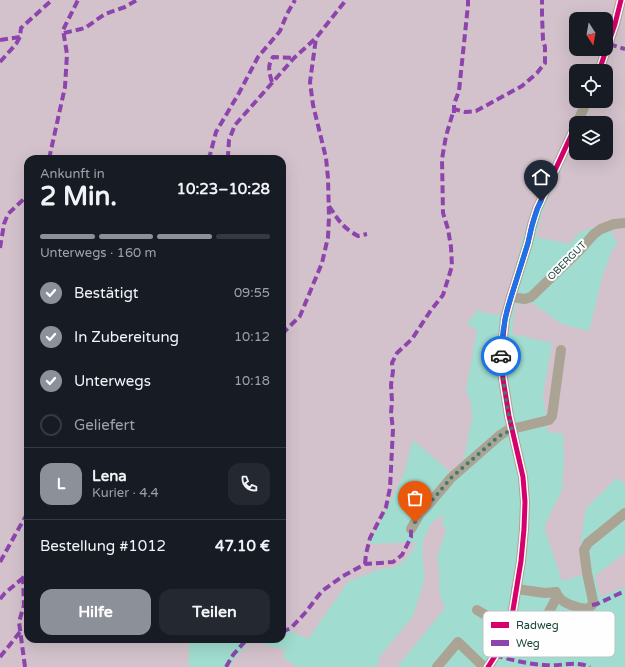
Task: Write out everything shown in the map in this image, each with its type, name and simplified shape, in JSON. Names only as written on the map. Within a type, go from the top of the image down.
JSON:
[{"type":"street","points":[[601,64],[615,24],[621,0]]},
{"type":"street","points":[[513,611],[521,561],[525,502],[524,477],[509,416],[503,379],[501,356],[505,319],[537,209],[569,139]]},
{"type":"street","name":"OBERGUT","points":[[511,297],[525,299],[531,297],[579,251],[594,234],[601,229],[614,224],[625,223]]},
{"type":"street","points":[[411,529],[419,515],[451,478],[499,436],[512,430],[549,420],[552,416],[561,350]]},
{"type":"street","points":[[516,589],[545,593],[556,592],[557,596],[571,605],[581,608],[588,608],[592,605],[593,601],[584,550],[588,542],[625,513]]},
{"type":"street","points":[[549,611],[557,596]]},
{"type":"street","points":[[477,610],[483,613]]},
{"type":"street","points":[[437,667],[458,642],[484,667]]},
{"type":"street","points":[[488,667],[494,657]]},
{"type":"shaded area","points":[[0,0],[625,0],[625,484],[617,478],[586,508],[581,538],[583,575],[562,581],[545,530],[545,525],[562,490],[564,461],[563,434],[548,432],[543,395],[552,343],[512,334],[515,305],[532,303],[562,324],[589,331],[603,274],[613,248],[618,244],[607,225],[580,232],[570,244],[536,237],[543,210],[566,158],[543,184],[528,219],[502,315],[483,313],[479,309],[467,323],[477,331],[466,390],[471,403],[472,418],[464,459],[451,473],[413,440],[404,474],[369,544],[415,542],[413,551],[402,563],[394,567],[378,570],[348,582],[308,639],[286,629],[286,155],[24,155],[24,643],[189,643],[189,667],[0,667]]},
{"type":"shaded area","points":[[444,516],[442,523],[446,531],[437,557],[439,567],[440,596],[445,608],[397,667],[377,667],[380,656],[412,618],[424,582],[422,556],[423,541],[430,525],[438,517]]},
{"type":"shaded area","points":[[625,553],[625,587],[600,597],[595,576]]},
{"type":"shaded area","points":[[248,643],[261,643],[285,650],[283,657],[297,667],[229,667]]},
{"type":"marked path","points":[[0,62],[16,44],[20,37],[21,28],[52,0]]},
{"type":"marked path","points":[[50,155],[65,87],[67,54],[63,30],[78,0]]},
{"type":"marked path","points":[[64,33],[85,28],[105,14],[125,7],[137,0]]},
{"type":"marked path","points":[[210,155],[216,132],[258,57],[280,31],[295,0]]},
{"type":"marked path","points":[[228,155],[229,140],[235,125],[294,58],[316,38],[346,0]]},
{"type":"marked path","points":[[454,113],[454,104],[459,91],[468,0]]},
{"type":"marked path","points":[[365,564],[370,538],[386,507],[390,488],[393,429],[391,413],[392,363],[397,353],[412,339],[443,295],[452,266],[448,229],[443,213],[442,159],[446,136],[454,109],[465,112],[476,111],[522,86],[537,73],[545,63],[542,0]]},
{"type":"marked path","points":[[0,40],[20,37]]},
{"type":"marked path","points":[[286,330],[300,316],[322,263],[328,237],[329,217],[326,158],[313,105],[310,82],[316,38]]},
{"type":"marked path","points":[[613,45],[625,49]]},
{"type":"marked path","points":[[272,82],[269,69],[273,57],[294,58]]},
{"type":"marked path","points":[[0,248],[4,224],[8,214],[24,199]]},
{"type":"marked path","points":[[329,206],[338,220],[348,230],[358,236],[367,234]]},
{"type":"marked path","points":[[0,562],[24,519]]},
{"type":"marked path","points":[[286,630],[291,628],[305,613],[322,591],[343,576],[365,564],[393,562],[402,555],[411,537],[411,529]]},
{"type":"marked path","points":[[24,576],[24,605]]},
{"type":"marked path","points":[[0,599],[23,578]]},
{"type":"marked path","points":[[592,605],[625,591]]},
{"type":"marked path","points":[[24,605],[19,622],[25,667]]},
{"type":"marked path","points":[[0,657],[20,632]]},
{"type":"marked path","points":[[226,667],[233,655],[244,643]]},
{"type":"marked path","points":[[502,657],[532,664],[579,664],[590,667]]},
{"type":"cycle path","points":[[601,64],[615,24],[621,0]]},
{"type":"cycle path","points":[[513,611],[521,561],[525,502],[523,477],[509,416],[503,379],[501,356],[505,319],[537,209],[569,140]]},
{"type":"cycle path","points":[[488,667],[494,657]]},
{"type":"way so far","points":[[415,522],[419,515],[451,478],[499,436],[508,430],[512,430],[503,379],[501,356]]},
{"type":"route","points":[[501,356],[503,331],[507,310],[537,209],[541,201]]}]
